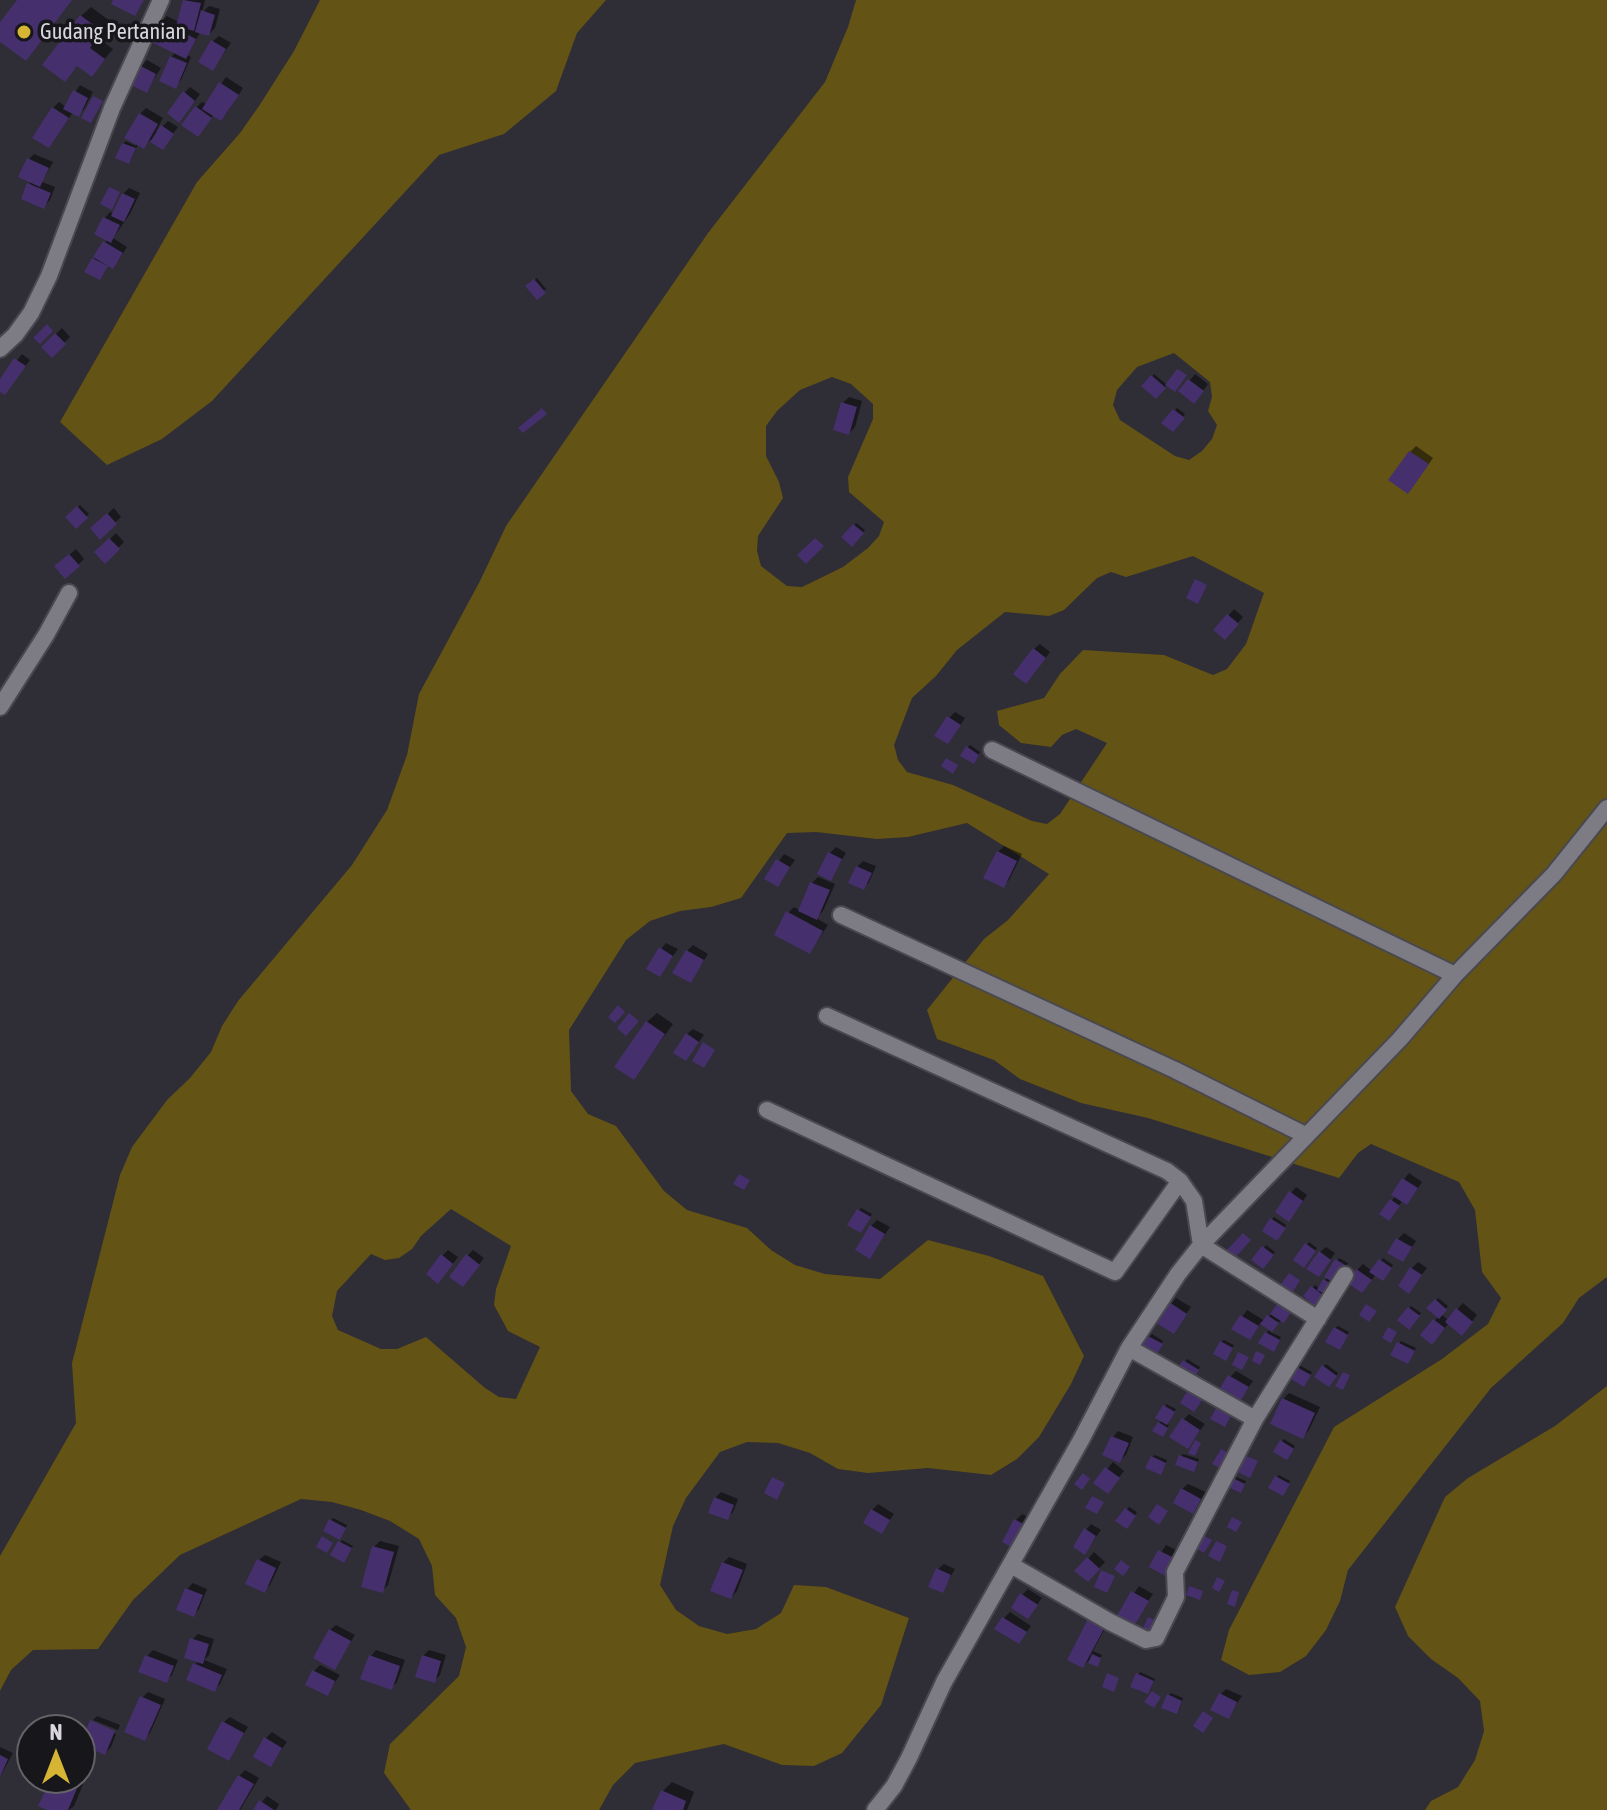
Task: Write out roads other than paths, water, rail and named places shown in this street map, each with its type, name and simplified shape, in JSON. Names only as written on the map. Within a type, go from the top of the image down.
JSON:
[{"type":"street","points":[[0,349],[31,313],[49,276],[112,108],[161,0]]},
{"type":"street","points":[[0,707],[69,593]]},
{"type":"street","points":[[992,750],[1455,975]]},
{"type":"street","points":[[875,1810],[904,1767],[944,1682],[1129,1348],[1178,1274],[1201,1245],[1554,874],[1607,808]]},
{"type":"street","points":[[841,915],[1175,1070],[1305,1135]]},
{"type":"street","points":[[827,1016],[1167,1171],[1180,1181],[1194,1201],[1201,1245],[1318,1319]]},
{"type":"street","points":[[767,1110],[1115,1272],[1180,1181]]},
{"type":"street","points":[[1011,1565],[1110,1622],[1146,1640],[1153,1640],[1176,1597],[1175,1572],[1255,1419],[1345,1275]]},
{"type":"street","points":[[1129,1348],[1255,1419]]},
{"type":"place","name":"Gudang Pertanian","points":[[24,32]]}]
